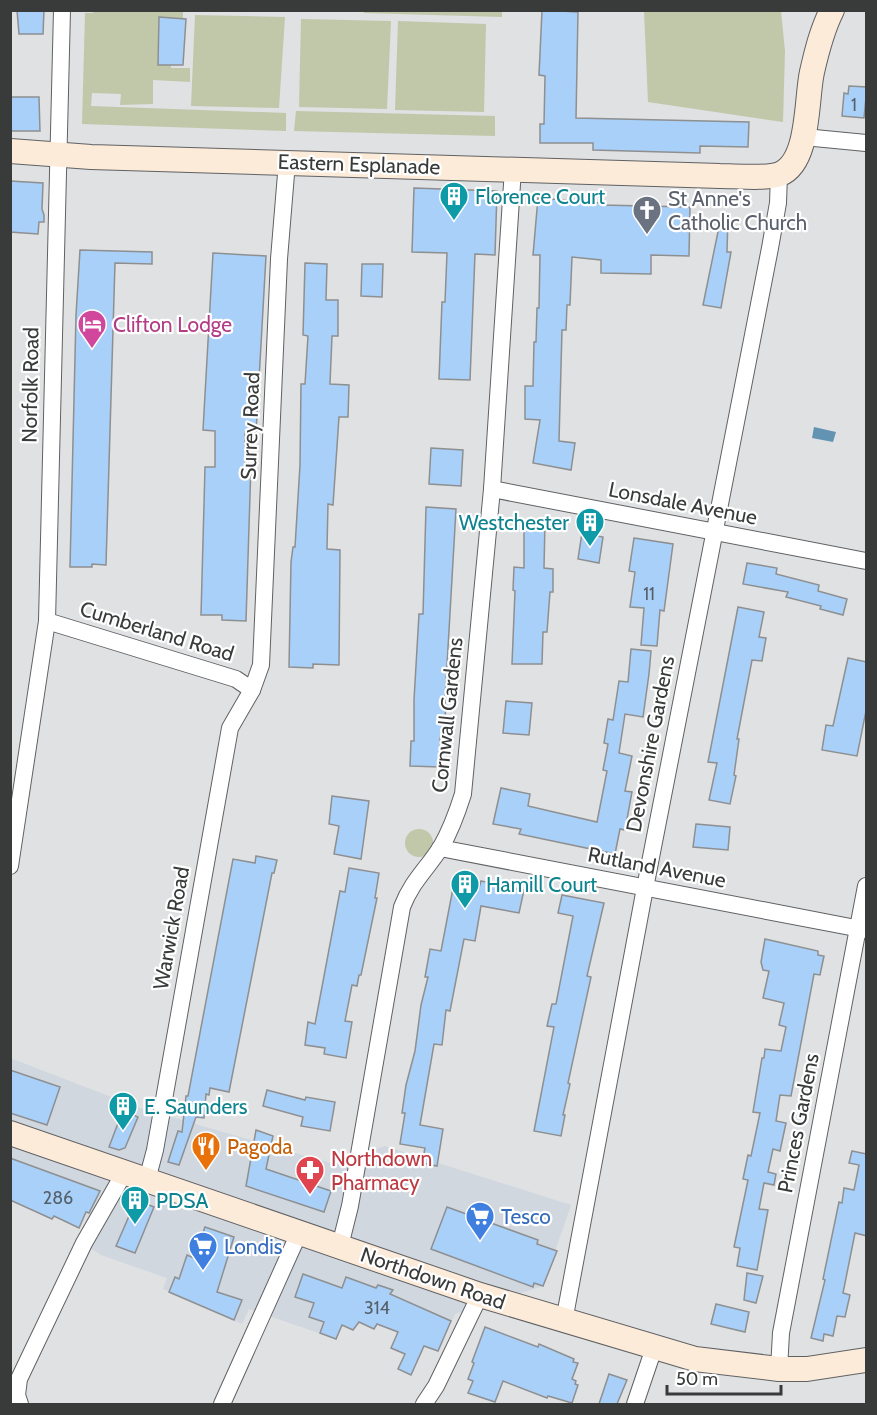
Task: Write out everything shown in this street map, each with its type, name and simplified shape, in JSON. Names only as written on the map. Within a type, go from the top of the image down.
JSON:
[{"type":"main road","points":[[780,174],[791,167],[804,137],[812,74],[824,27],[832,10]]},
{"type":"main road","name":"Eastern Esplanade","points":[[10,152],[747,177],[780,174]]},
{"type":"main road","name":"Northdown Road","points":[[10,1133],[480,1295],[564,1322],[695,1359],[779,1369],[807,1369],[867,1360]]},
{"type":"street","name":"Norfolk Road","points":[[10,866],[47,621],[62,10]]},
{"type":"street","points":[[804,137],[867,144]]},
{"type":"street","name":"Surrey Road","points":[[252,690],[261,665],[279,259],[287,162]]},
{"type":"street","name":"Cornwall Gardens","points":[[340,1246],[350,1206],[402,907],[408,890],[440,848],[454,821],[463,794],[492,489],[513,169]]},
{"type":"street","name":"Devonshire Gardens","points":[[564,1322],[645,888],[772,237],[780,174]]},
{"type":"street","name":"Lonsdale Avenue","points":[[492,489],[867,561]]},
{"type":"street","name":"Cumberland Road","points":[[47,621],[236,679],[252,690]]},
{"type":"street","name":"Warwick Road","points":[[147,1180],[155,1150],[230,728],[252,690]]},
{"type":"street","name":"Rutland Avenue","points":[[440,848],[862,929]]},
{"type":"street","name":"Princes Gardens","points":[[779,1369],[781,1333],[862,929],[867,886]]},
{"type":"street","points":[[20,1404],[17,1395],[19,1379],[84,1243],[123,1172]]},
{"type":"street","points":[[222,1404],[299,1233]]},
{"type":"street","points":[[424,1404],[436,1386],[480,1295]]},
{"type":"street","points":[[635,1404],[654,1348]]},
{"type":"shaded area","points":[[10,1058],[140,1108],[334,1164],[385,1146],[571,1205],[543,1286],[455,1314],[443,1340],[354,1300],[336,1339],[249,1309],[242,1324],[163,1289],[167,1278],[101,1255],[77,1239],[89,1213],[40,1190],[11,1185]]},
{"type":"green space","points":[[502,10],[502,17],[364,13],[364,11]]},
{"type":"green space","points":[[94,11],[183,11],[183,19],[159,17],[158,65],[190,68],[190,82],[153,80],[153,104],[120,105],[121,94],[92,93],[91,106],[286,113],[286,131],[82,124],[85,13]]},
{"type":"green space","points":[[644,11],[781,11],[785,51],[783,122],[648,102]]},
{"type":"green space","points":[[195,15],[285,17],[279,108],[191,106]]},
{"type":"green space","points":[[301,19],[391,21],[387,109],[299,107]]},
{"type":"green space","points":[[398,21],[486,24],[484,112],[395,110]]},
{"type":"green space","points":[[296,111],[495,116],[495,136],[294,131]]},
{"type":"green space","points":[[419,829],[429,833],[433,843],[429,853],[419,857],[409,853],[405,843],[409,833]]},
{"type":"water","points":[[814,427],[836,432],[833,442],[812,438]]},
{"type":"building","points":[[17,10],[44,10],[43,34],[19,34]]},
{"type":"building","points":[[542,10],[578,12],[576,118],[749,122],[748,147],[700,146],[700,153],[593,150],[593,143],[540,143],[540,124],[544,124],[545,76],[539,75]]},
{"type":"building","points":[[159,17],[186,19],[183,65],[158,65]]},
{"type":"building","points":[[849,86],[867,87],[864,118],[842,116],[844,93],[848,94]]},
{"type":"building","points":[[10,97],[39,97],[40,131],[10,131]]},
{"type":"building","points":[[10,181],[43,183],[44,222],[39,222],[38,234],[10,232]]},
{"type":"building","points":[[414,188],[497,191],[495,255],[475,254],[470,380],[439,379],[442,302],[445,302],[447,253],[412,252]]},
{"type":"building","points":[[538,198],[601,203],[601,205],[690,207],[689,256],[651,255],[651,274],[601,273],[601,260],[572,257],[570,305],[567,305],[566,330],[562,330],[559,441],[575,443],[571,470],[533,463],[540,420],[525,419],[525,386],[533,386],[534,342],[536,342],[537,308],[539,308],[540,255],[533,255]]},
{"type":"building","points":[[721,217],[728,218],[727,252],[731,252],[721,308],[703,305]]},
{"type":"building","points":[[80,250],[152,252],[152,264],[115,263],[106,565],[92,564],[92,567],[70,567],[76,315]]},
{"type":"building","points":[[213,253],[266,256],[256,433],[245,432],[245,464],[251,464],[246,621],[222,620],[222,615],[201,615],[205,467],[215,467],[215,431],[203,430]]},
{"type":"building","points":[[305,263],[327,264],[326,300],[338,300],[338,336],[332,336],[330,384],[349,385],[348,417],[339,417],[333,505],[328,504],[327,549],[340,550],[339,665],[313,664],[313,668],[289,667],[291,562],[293,547],[295,547],[300,465],[301,384],[305,384],[308,336],[303,335]]},
{"type":"building","points":[[362,264],[383,264],[382,297],[361,296]]},
{"type":"building","points":[[431,448],[463,450],[461,486],[429,484]]},
{"type":"building","points":[[426,507],[456,509],[445,700],[446,736],[440,736],[440,767],[410,766],[411,741],[414,741],[419,614],[423,614]]},
{"type":"building","points":[[524,522],[545,522],[544,568],[553,569],[553,592],[550,592],[547,632],[543,632],[542,664],[512,664],[514,567],[524,568]]},
{"type":"building","name":"Westchester","points":[[582,533],[603,537],[599,563],[578,559]]},
{"type":"building","points":[[634,538],[673,544],[664,611],[660,610],[657,646],[641,645],[644,608],[630,607],[635,572],[629,571]]},
{"type":"building","points":[[747,563],[777,568],[776,574],[819,585],[818,591],[847,599],[843,615],[820,609],[821,606],[786,597],[788,592],[743,584]]},
{"type":"building","points":[[738,607],[764,612],[759,637],[766,638],[762,661],[752,660],[737,739],[739,739],[734,775],[736,776],[730,804],[709,800],[717,763],[708,762]]},
{"type":"building","points":[[631,649],[651,651],[643,717],[625,714],[619,753],[632,756],[625,791],[632,792],[625,830],[620,829],[615,854],[519,834],[521,829],[493,824],[501,788],[530,794],[528,806],[597,822],[607,771],[603,770],[608,744],[604,743],[608,719],[613,720],[619,681],[628,682]]},
{"type":"building","points":[[848,658],[867,662],[867,706],[857,756],[822,750],[826,725],[833,726]]},
{"type":"building","points":[[506,701],[532,703],[529,735],[503,733]]},
{"type":"building","points":[[332,796],[369,801],[361,859],[334,854],[339,826],[329,824]]},
{"type":"building","points":[[696,824],[730,827],[728,850],[693,847]]},
{"type":"building","points":[[256,856],[277,860],[274,873],[272,873],[229,1092],[210,1088],[209,1095],[206,1094],[204,1118],[196,1117],[179,1165],[168,1162],[178,1131],[182,1132],[186,1096],[188,1096],[233,859],[255,863]]},
{"type":"building","points":[[349,868],[379,873],[375,898],[377,898],[361,975],[359,975],[357,986],[352,985],[345,1021],[352,1022],[346,1058],[324,1054],[325,1048],[305,1045],[308,1022],[315,1024],[340,891],[345,892]]},
{"type":"building","points":[[481,881],[524,890],[519,913],[481,906],[475,941],[464,939],[450,1011],[446,1010],[442,1045],[434,1044],[420,1125],[443,1129],[437,1166],[422,1163],[425,1148],[400,1144],[405,1113],[402,1113],[406,1085],[415,1051],[421,1005],[428,977],[425,977],[430,949],[441,951],[454,883],[479,888]]},
{"type":"building","points":[[562,895],[604,903],[587,976],[591,977],[568,1083],[570,1084],[561,1136],[534,1131],[554,1027],[547,1026],[552,1004],[556,1004],[573,916],[558,913]]},
{"type":"building","points":[[765,939],[818,951],[818,955],[824,956],[820,975],[814,974],[791,1096],[780,1095],[776,1121],[786,1123],[780,1151],[773,1149],[768,1172],[776,1174],[774,1185],[764,1183],[759,1209],[768,1210],[757,1270],[737,1266],[740,1248],[734,1247],[748,1180],[743,1179],[748,1155],[751,1156],[760,1113],[753,1112],[762,1058],[764,1058],[765,1049],[781,1051],[786,1027],[779,1025],[784,1003],[763,998],[769,971],[763,970],[761,962]]},
{"type":"building","points":[[10,1070],[60,1087],[47,1125],[10,1113]]},
{"type":"building","points":[[267,1090],[305,1100],[306,1097],[335,1102],[330,1131],[301,1126],[303,1117],[263,1106]]},
{"type":"building","name":"E. Saunders","points":[[123,1110],[138,1117],[125,1148],[119,1150],[109,1147]]},
{"type":"building","points":[[256,1130],[273,1136],[266,1169],[331,1191],[324,1212],[246,1186]]},
{"type":"building","points":[[852,1151],[867,1154],[867,1236],[855,1233],[843,1293],[850,1295],[845,1317],[837,1316],[833,1336],[824,1334],[823,1341],[811,1338],[825,1280],[823,1279],[839,1202],[842,1203],[844,1188],[854,1190],[859,1165],[849,1163]]},
{"type":"building","points":[[10,1158],[100,1191],[89,1213],[86,1212],[79,1228],[54,1216],[52,1219],[10,1200]]},
{"type":"building","name":"PDSA","points":[[136,1200],[154,1207],[135,1253],[116,1246]]},
{"type":"building","name":"Tesco","points":[[447,1207],[538,1240],[537,1244],[557,1251],[543,1286],[534,1283],[533,1287],[431,1249]]},
{"type":"building","points":[[205,1227],[234,1237],[217,1292],[242,1300],[234,1320],[169,1292],[175,1277],[179,1279],[187,1255],[194,1258]]},
{"type":"building","points":[[747,1273],[763,1276],[756,1303],[744,1300]]},
{"type":"building","points":[[303,1274],[342,1288],[346,1277],[376,1288],[378,1285],[393,1290],[390,1294],[451,1321],[438,1351],[424,1346],[411,1375],[398,1369],[405,1354],[391,1348],[398,1332],[377,1324],[374,1329],[359,1322],[353,1330],[342,1325],[336,1339],[320,1333],[324,1322],[309,1317],[314,1303],[295,1297]]},
{"type":"building","points":[[716,1304],[749,1312],[745,1332],[711,1324]]},
{"type":"building","points":[[485,1327],[538,1347],[539,1344],[574,1359],[573,1362],[578,1363],[572,1379],[578,1385],[572,1403],[548,1396],[547,1398],[503,1381],[495,1402],[468,1393],[473,1381],[468,1379],[474,1363],[472,1362]]},
{"type":"building","points":[[609,1374],[627,1380],[617,1404],[599,1404]]},
{"type":"place","name":"Florence Court","points":[[454,222]]},
{"type":"place","name":"St Anne's Catholic Church","points":[[647,236]]},
{"type":"place","name":"Clifton Lodge","points":[[92,350]]},
{"type":"place","name":"Westchester","points":[[590,548]]},
{"type":"place","name":"Hamill Court","points":[[465,910]]},
{"type":"place","name":"E. Saunders","points":[[123,1132]]},
{"type":"place","name":"Pagoda","points":[[206,1172]]},
{"type":"place","name":"Northdown Pharmacy","points":[[310,1196]]},
{"type":"place","name":"PDSA","points":[[135,1226]]},
{"type":"place","name":"Tesco","points":[[480,1242]]},
{"type":"place","name":"Londis","points":[[203,1272]]}]
